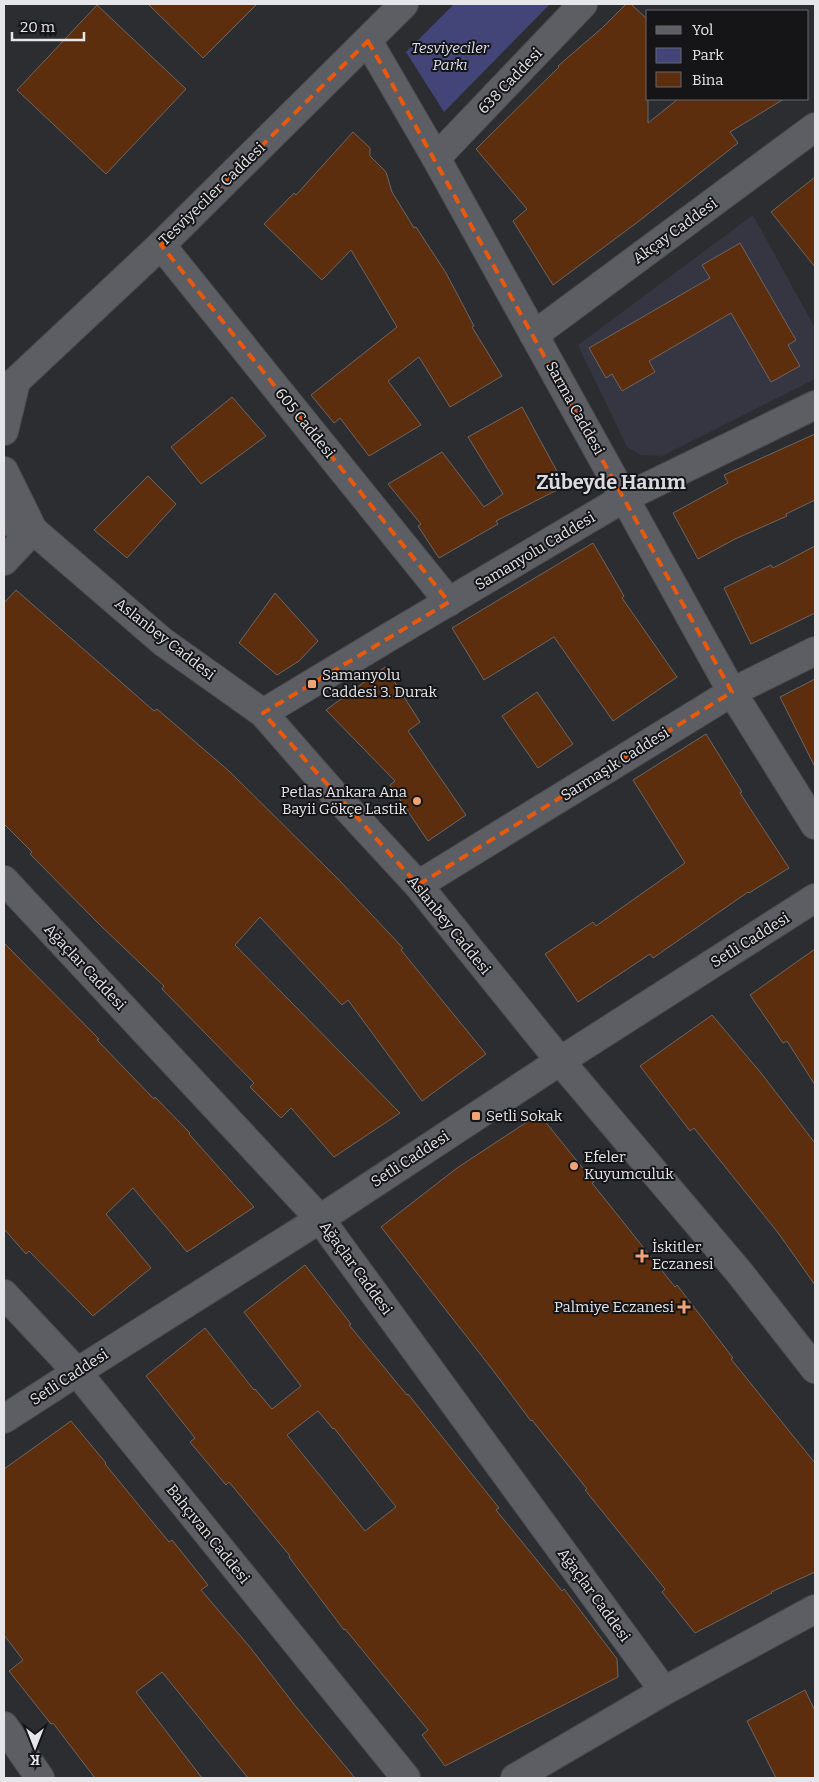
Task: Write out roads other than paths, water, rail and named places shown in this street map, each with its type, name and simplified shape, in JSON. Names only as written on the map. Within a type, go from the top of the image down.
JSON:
[{"type":"street","name":"Tesviyeciler Caddesi","points":[[10,384],[161,245],[404,4]]},
{"type":"street","name":"638 Caddesi","points":[[436,158],[583,4]]},
{"type":"street","name":"Sarma Caddesi","points":[[368,41],[436,158],[732,692],[815,825]]},
{"type":"street","name":"Akçay Caddesi","points":[[534,335],[815,127]]},
{"type":"street","name":"605 Caddesi","points":[[161,245],[449,602]]},
{"type":"street","points":[[4,431],[10,384]]},
{"type":"street","name":"Samanyolu Caddesi","points":[[263,713],[624,498],[815,404]]},
{"type":"street","points":[[4,470],[33,530]]},
{"type":"street","points":[[4,520],[33,530]]},
{"type":"street","points":[[4,560],[33,530]]},
{"type":"street","name":"Aslanbey Caddesi","points":[[33,530],[163,642],[263,713],[418,886],[560,1060],[739,1272],[815,1369]]},
{"type":"street","name":"Sarmaşık Caddesi","points":[[418,886],[732,692],[815,651]]},
{"type":"street","name":"Ağaçlar Caddesi","points":[[4,880],[320,1219],[664,1691]]},
{"type":"street","name":"Setli Caddesi","points":[[4,1419],[320,1219],[560,1060],[815,898]]},
{"type":"street","name":"Bahçıvan Caddesi","points":[[4,1294],[77,1372],[406,1778]]},
{"type":"street","points":[[515,1778],[664,1691],[815,1609]]},
{"type":"street","points":[[4,1726],[40,1778]]},
{"type":"place","name":"Samanyolu Caddesi 3. Durak","points":[[312,684]]},
{"type":"place","name":"Petlas Ankara Ana Bayii Gökçe Lastik","points":[[417,801]]},
{"type":"place","name":"Setli Sokak","points":[[476,1116]]},
{"type":"place","name":"Efeler Kuyumculuk","points":[[574,1166]]},
{"type":"place","name":"İskitler Eczanesi","points":[[642,1256]]},
{"type":"place","name":"Palmiye Eczanesi","points":[[684,1307]]},
{"type":"district","name":"Zübeyde Hanım","points":[[611,482]]},
{"type":"park label","name":"Tesviyeciler Parkı","points":[[450,56]]}]
